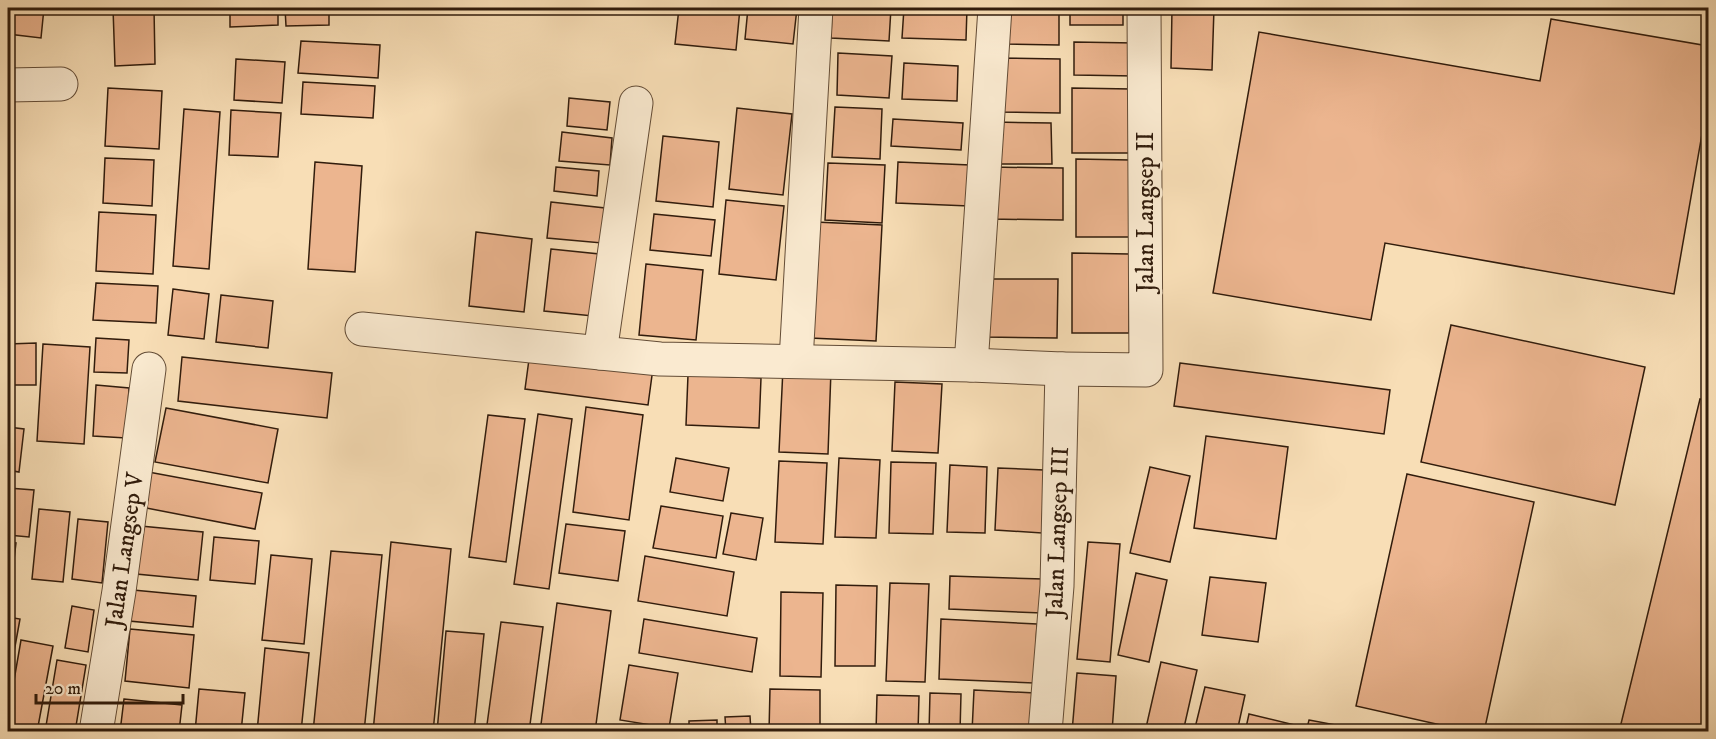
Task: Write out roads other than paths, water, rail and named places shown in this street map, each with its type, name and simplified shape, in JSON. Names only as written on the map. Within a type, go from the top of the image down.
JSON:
[{"type":"street","points":[[796,361],[816,8]]},
{"type":"street","points":[[971,365],[995,8]]},
{"type":"street","name":"Jalan Langsep II","points":[[1062,369],[1146,370],[1144,8]]},
{"type":"street","points":[[8,85],[61,84]]},
{"type":"street","points":[[600,353],[636,103]]},
{"type":"street","points":[[362,329],[660,359],[1062,369]]},
{"type":"street","name":"Jalan Langsep V","points":[[96,732],[119,591],[149,369]]},
{"type":"street","name":"Jalan Langsep III","points":[[1045,732],[1057,586],[1062,369]]}]
